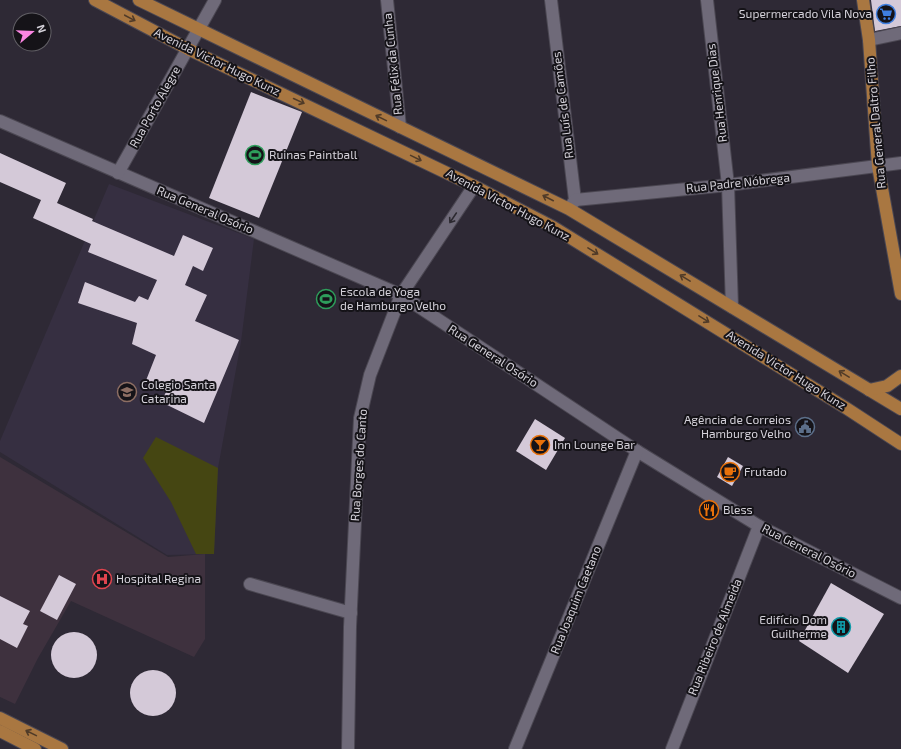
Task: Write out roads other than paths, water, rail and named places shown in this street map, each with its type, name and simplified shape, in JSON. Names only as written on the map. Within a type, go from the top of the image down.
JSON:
[{"type":"main road","name":"Avenida Victor Hugo Kunz","points":[[96,0],[188,49],[554,226],[846,408],[901,444]]},
{"type":"main road","name":"Avenida Victor Hugo Kunz","points":[[139,0],[400,127],[572,204],[732,307],[901,409]]},
{"type":"main road","name":"Rua General Daltro Filho","points":[[863,0],[869,40],[878,166],[901,294]]},
{"type":"main road","points":[[869,390],[887,386],[901,376]]},
{"type":"main road","points":[[0,718],[62,749]]},
{"type":"main road","points":[[0,731],[35,749]]},
{"type":"street","name":"Rua Porto Alegre","points":[[118,173],[215,0]]},
{"type":"street","name":"Rua Félix da Cunha","points":[[386,0],[400,127]]},
{"type":"street","name":"Rua Luís de Camões","points":[[551,0],[572,204]]},
{"type":"street","name":"Rua Henrique Dias","points":[[706,0],[728,185],[732,307]]},
{"type":"street","points":[[869,40],[901,33]]},
{"type":"street","name":"Rua General Osório","points":[[0,120],[118,173],[401,295],[637,451],[760,526],[901,598]]},
{"type":"street","name":"Rua Padre Nóbrega","points":[[572,204],[901,163]]},
{"type":"street","name":"Rua Borges do Canto","points":[[348,749],[351,613],[360,418],[370,375],[401,295],[474,186]]},
{"type":"street","name":"Rua Joaquim Caetano","points":[[515,749],[637,451]]},
{"type":"street","name":"Rua Ribeiro de Almeida","points":[[672,749],[760,526]]},
{"type":"street","points":[[250,584],[351,613]]},
{"type":"place","name":"Supermercado Vila Nova","points":[[886,14]]},
{"type":"place","name":"Ruinas Paintball","points":[[255,155]]},
{"type":"place","name":"Escola de Yoga de Hamburgo Velho","points":[[326,299]]},
{"type":"place","name":"Colegio Santa Catarina","points":[[127,392]]},
{"type":"place","name":"Agência de Correios Hamburgo Velho","points":[[805,427]]},
{"type":"place","name":"Inn Lounge Bar","points":[[540,445]]},
{"type":"place","name":"Frutado","points":[[730,472]]},
{"type":"place","name":"Bless","points":[[709,510]]},
{"type":"place","name":"Hospital Regina","points":[[102,579]]},
{"type":"place","name":"Edifício Dom Guilherme","points":[[841,627]]}]
